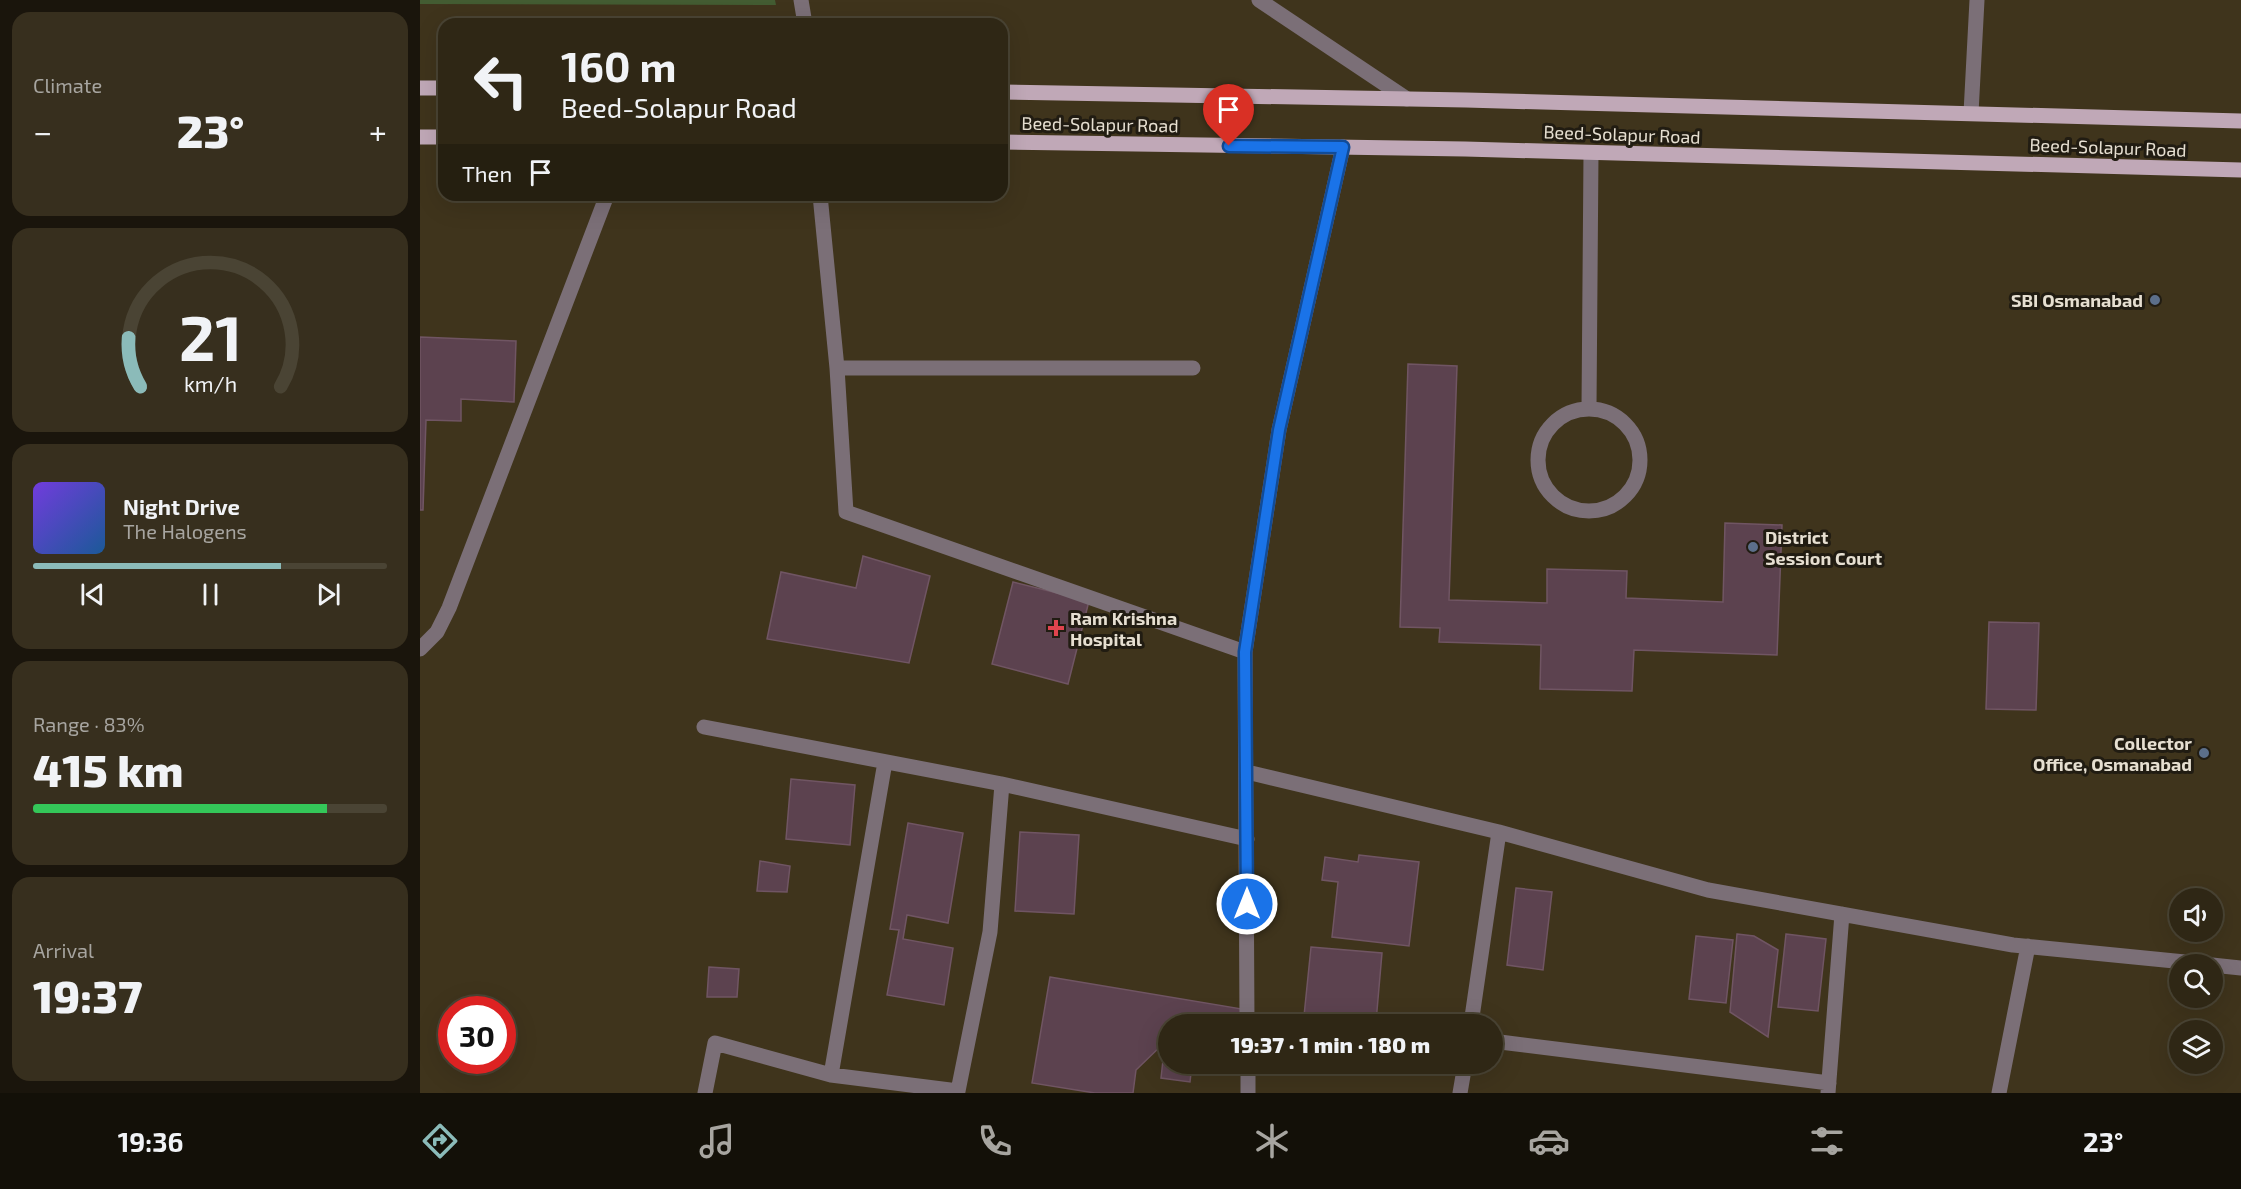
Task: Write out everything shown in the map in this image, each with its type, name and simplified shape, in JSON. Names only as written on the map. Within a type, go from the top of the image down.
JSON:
[{"type":"main road","points":[[420,88],[438,88]]},
{"type":"main road","name":"Beed-Solapur Road","points":[[1008,93],[1407,99],[2241,121]]},
{"type":"main road","points":[[420,137],[438,137]]},
{"type":"main road","name":"Beed-Solapur Road","points":[[1008,142],[1343,147],[2241,170]]},
{"type":"street","points":[[801,0],[804,18]]},
{"type":"street","points":[[1259,0],[1407,99]]},
{"type":"street","points":[[1971,113],[1977,0]]},
{"type":"street","points":[[1247,1014],[1245,652],[1279,430],[1343,147]]},
{"type":"street","points":[[1589,408],[1591,153]]},
{"type":"street","points":[[420,649],[437,632],[449,608],[605,201]]},
{"type":"street","points":[[821,201],[837,368],[846,512],[1245,652]]},
{"type":"street","points":[[837,368],[1193,368]]},
{"type":"street","points":[[1589,408],[1605,411],[1619,418],[1631,429],[1638,444],[1641,460],[1638,476],[1631,490],[1619,501],[1605,509],[1589,511],[1573,509],[1559,502],[1548,490],[1540,476],[1538,460],[1540,444],[1547,430],[1559,418],[1573,411],[1589,408]]},
{"type":"street","points":[[704,728],[1002,784],[1247,839]]},
{"type":"street","points":[[831,1075],[885,762]]},
{"type":"street","points":[[1247,772],[1499,832],[1708,890],[2028,946],[2169,960]]},
{"type":"street","points":[[705,1093],[715,1043],[831,1075],[958,1091],[990,932],[1002,784]]},
{"type":"street","points":[[1472,1014],[1499,832]]},
{"type":"street","points":[[1503,1043],[1829,1088],[1842,914]]},
{"type":"street","points":[[2000,1093],[2028,946]]},
{"type":"street","points":[[2223,966],[2241,968]]},
{"type":"street","points":[[1248,1074],[1248,1093]]},
{"type":"street","points":[[1460,1093],[1463,1074]]},
{"type":"green space","points":[[420,0],[775,0],[776,5],[420,4]]},
{"type":"building","points":[[420,337],[516,341],[514,402],[461,399],[461,421],[426,420],[423,510],[420,510]]},
{"type":"building","name":"District Session Court","points":[[1408,364],[1457,366],[1449,600],[1547,603],[1547,569],[1627,571],[1626,598],[1723,602],[1725,523],[1782,525],[1777,655],[1634,650],[1632,691],[1540,689],[1541,645],[1439,642],[1440,628],[1400,627]]},
{"type":"building","points":[[863,556],[930,576],[909,663],[767,639],[781,572],[856,588]]},
{"type":"building","points":[[1013,582],[1089,601],[1068,684],[992,664]]},
{"type":"building","points":[[1989,622],[2039,623],[2036,710],[1986,709]]},
{"type":"building","points":[[791,779],[855,785],[850,845],[786,839]]},
{"type":"building","points":[[908,823],[963,833],[948,923],[907,915],[903,939],[953,948],[944,1005],[887,995],[899,930],[890,929]]},
{"type":"building","points":[[1020,832],[1079,835],[1074,914],[1015,911]]},
{"type":"building","points":[[1359,855],[1419,862],[1409,946],[1332,937],[1338,882],[1322,880],[1325,857],[1358,862]]},
{"type":"building","points":[[760,861],[790,866],[787,892],[757,891]]},
{"type":"building","points":[[1516,888],[1552,892],[1543,970],[1507,965]]},
{"type":"building","points":[[1737,934],[1754,936],[1778,950],[1768,1037],[1730,1012]]},
{"type":"building","points":[[1786,934],[1826,939],[1818,1011],[1778,1007]]},
{"type":"building","points":[[1696,936],[1733,940],[1726,1003],[1689,999]]},
{"type":"building","points":[[1311,947],[1382,953],[1377,1014],[1304,1014]]},
{"type":"building","points":[[709,967],[739,969],[737,997],[707,997]]},
{"type":"building","points":[[1050,977],[1242,1009],[1241,1014],[1158,1014],[1158,1049],[1136,1070],[1133,1093],[1095,1093],[1032,1083]]},
{"type":"building","points":[[1161,1074],[1191,1074],[1190,1082],[1161,1078]]},
{"type":"place","name":"SBI Osmanabad","points":[[2155,300]]},
{"type":"place","name":"District Session Court","points":[[1753,547]]},
{"type":"place","name":"Ram Krishna Hospital","points":[[1056,628]]},
{"type":"place","name":"Collector Office, Osmanabad","points":[[2204,753]]},
{"type":"route","points":[[1229,146],[1343,147],[1279,430],[1245,652],[1247,904]]}]
